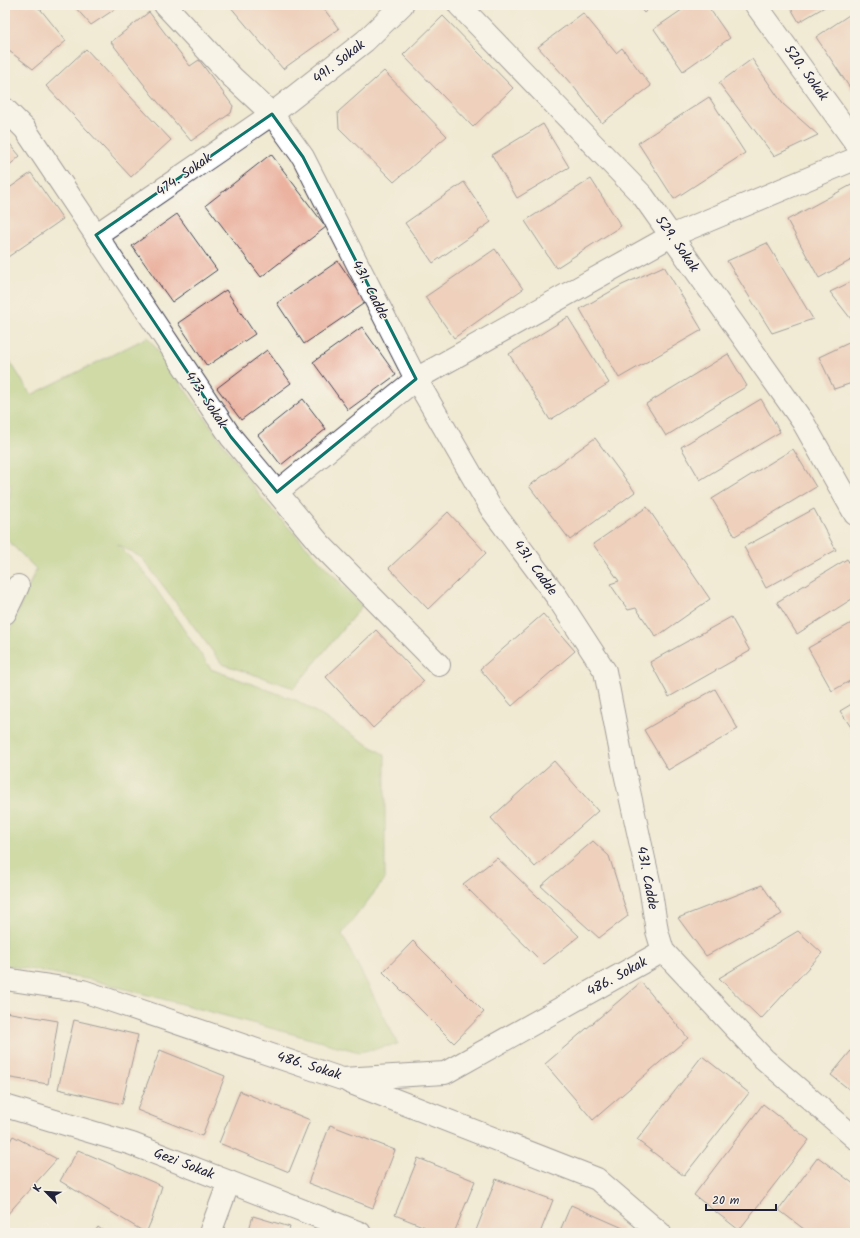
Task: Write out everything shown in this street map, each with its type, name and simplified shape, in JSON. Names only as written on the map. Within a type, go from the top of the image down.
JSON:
[{"type":"street","name":"431. Cadde","points":[[165,5],[232,77],[272,114],[303,157],[416,379],[492,510],[557,598],[605,671],[623,764],[650,886],[657,931],[663,951],[764,1059],[855,1138]]},
{"type":"street","name":"491. Sokak","points":[[272,114],[365,41],[402,5]]},
{"type":"street","name":"529. Sokak","points":[[459,5],[643,196],[803,422],[855,514]]},
{"type":"street","name":"520. Sokak","points":[[756,5],[855,142]]},
{"type":"street","name":"473. Sokak","points":[[5,109],[25,129],[231,437],[320,544],[439,665]]},
{"type":"street","name":"474. Sokak","points":[[96,235],[272,114]]},
{"type":"street","points":[[277,492],[416,379],[671,236],[855,159]]},
{"type":"street","points":[[5,613],[18,586]]},
{"type":"street","name":"486. Sokak","points":[[5,979],[84,991],[342,1079],[445,1073],[663,951]]},
{"type":"street","points":[[342,1079],[597,1179],[660,1233]]},
{"type":"street","name":"Gezi Sokak","points":[[5,1106],[132,1144],[360,1233]]},
{"type":"street","points":[[210,1233],[229,1182]]},
{"type":"highlighted area","points":[[272,114],[303,157],[416,379],[277,492],[231,437],[96,235]]},
{"type":"green space","points":[[148,337],[263,500],[362,606],[294,688],[222,664],[142,558],[117,544],[143,570],[211,669],[298,701],[385,755],[385,879],[342,934],[398,1044],[359,1052],[92,980],[5,965],[5,642],[36,569],[5,538],[11,485],[5,482],[5,353],[31,395]]},
{"type":"building","points":[[5,5],[34,5],[41,10],[66,41],[33,69],[5,48]]},
{"type":"building","points":[[73,5],[121,5],[91,25]]},
{"type":"building","points":[[229,5],[321,5],[339,29],[283,69]]},
{"type":"building","points":[[638,5],[653,5],[644,13]]},
{"type":"building","points":[[689,5],[707,5],[730,38],[683,71],[654,29]]},
{"type":"building","points":[[789,5],[828,5],[799,22]]},
{"type":"building","points":[[855,11],[855,89],[852,91],[816,37]]},
{"type":"building","points":[[149,12],[190,66],[199,60],[233,106],[231,113],[191,141],[152,95],[111,42]]},
{"type":"building","points":[[583,13],[616,53],[622,48],[651,86],[602,123],[573,86],[538,47]]},
{"type":"building","points":[[443,16],[513,88],[473,127],[403,55]]},
{"type":"building","points":[[86,49],[171,140],[131,177],[46,86]]},
{"type":"building","points":[[752,59],[783,104],[818,135],[774,156],[719,83]]},
{"type":"building","points":[[384,71],[447,136],[394,182],[339,128],[338,112]]},
{"type":"building","points":[[709,97],[745,153],[674,199],[638,143]]},
{"type":"building","points":[[543,124],[569,167],[517,198],[492,155]]},
{"type":"building","points":[[5,138],[20,156],[5,169]]},
{"type":"building","points":[[271,154],[326,227],[261,277],[206,205]]},
{"type":"building","points":[[31,173],[63,219],[5,259],[5,191]]},
{"type":"building","points":[[591,179],[621,226],[556,268],[525,221]]},
{"type":"building","points":[[464,182],[491,222],[433,263],[405,223]]},
{"type":"building","points":[[855,183],[855,258],[819,278],[787,220]]},
{"type":"building","points":[[177,214],[217,270],[172,302],[132,246]]},
{"type":"building","points":[[767,243],[813,319],[772,333],[727,261]]},
{"type":"building","points":[[495,249],[523,289],[454,338],[425,297]]},
{"type":"building","points":[[338,261],[366,302],[304,344],[277,303]]},
{"type":"building","points":[[664,266],[702,330],[619,378],[580,309],[622,285]]},
{"type":"building","points":[[855,280],[855,317],[851,319],[830,292]]},
{"type":"building","points":[[226,290],[255,334],[207,366],[178,323]]},
{"type":"building","points":[[568,317],[609,383],[550,420],[509,354]]},
{"type":"building","points":[[362,327],[396,375],[348,410],[313,362]]},
{"type":"building","points":[[855,340],[855,382],[834,389],[819,357]]},
{"type":"building","points":[[267,350],[291,383],[241,420],[217,388]]},
{"type":"building","points":[[728,354],[747,386],[666,436],[646,404]]},
{"type":"building","points":[[303,399],[326,429],[281,465],[258,435]]},
{"type":"building","points":[[761,399],[780,432],[700,480],[681,447]]},
{"type":"building","points":[[595,438],[635,492],[570,540],[529,486]]},
{"type":"building","points":[[793,449],[816,487],[735,536],[712,499]]},
{"type":"building","points":[[647,507],[710,599],[656,637],[636,608],[628,610],[610,584],[619,581],[593,544]]},
{"type":"building","points":[[814,509],[836,550],[766,588],[744,547]]},
{"type":"building","points":[[448,512],[486,553],[428,609],[389,568]]},
{"type":"building","points":[[847,559],[855,572],[855,597],[797,634],[777,602]]},
{"type":"building","points":[[543,614],[575,651],[512,706],[480,669]]},
{"type":"building","points":[[731,617],[750,651],[669,697],[650,662]]},
{"type":"building","points":[[855,621],[855,678],[832,691],[808,648]]},
{"type":"building","points":[[376,630],[424,681],[373,728],[326,677]]},
{"type":"building","points":[[715,689],[738,729],[668,770],[644,730]]},
{"type":"building","points":[[855,702],[855,733],[840,711]]},
{"type":"building","points":[[554,761],[598,811],[535,867],[491,818]]},
{"type":"building","points":[[593,841],[609,856],[628,916],[599,938],[541,886]]},
{"type":"building","points":[[497,858],[579,936],[544,964],[463,884]]},
{"type":"building","points":[[762,885],[782,914],[706,956],[678,918]]},
{"type":"building","points":[[798,931],[822,953],[761,1019],[719,978]]},
{"type":"building","points":[[413,941],[484,1012],[454,1043],[383,972]]},
{"type":"building","points":[[641,982],[688,1038],[593,1120],[545,1064]]},
{"type":"building","points":[[5,1012],[58,1021],[48,1084],[5,1077]]},
{"type":"building","points":[[74,1020],[138,1035],[122,1104],[58,1089]]},
{"type":"building","points":[[855,1046],[855,1094],[831,1075]]},
{"type":"building","points":[[160,1050],[225,1076],[202,1136],[137,1110]]},
{"type":"building","points":[[702,1056],[749,1093],[684,1176],[637,1140]]},
{"type":"building","points":[[240,1091],[310,1120],[289,1172],[219,1143]]},
{"type":"building","points":[[763,1104],[809,1140],[739,1230],[694,1195]]},
{"type":"building","points":[[330,1125],[395,1150],[373,1208],[308,1183]]},
{"type":"building","points":[[13,1136],[57,1159],[5,1217],[5,1149]]},
{"type":"building","points":[[78,1150],[162,1186],[146,1233],[60,1181]]},
{"type":"building","points":[[818,1157],[855,1185],[855,1220],[846,1233],[809,1233],[779,1210]]},
{"type":"building","points":[[418,1158],[475,1181],[454,1233],[440,1233],[395,1215]]},
{"type":"building","points":[[496,1179],[553,1200],[540,1233],[475,1233]]},
{"type":"building","points":[[571,1205],[623,1228],[620,1233],[559,1233]]},
{"type":"building","points":[[253,1216],[290,1227],[288,1233],[248,1233]]},
{"type":"building","points":[[98,1227],[106,1233],[94,1233]]}]
